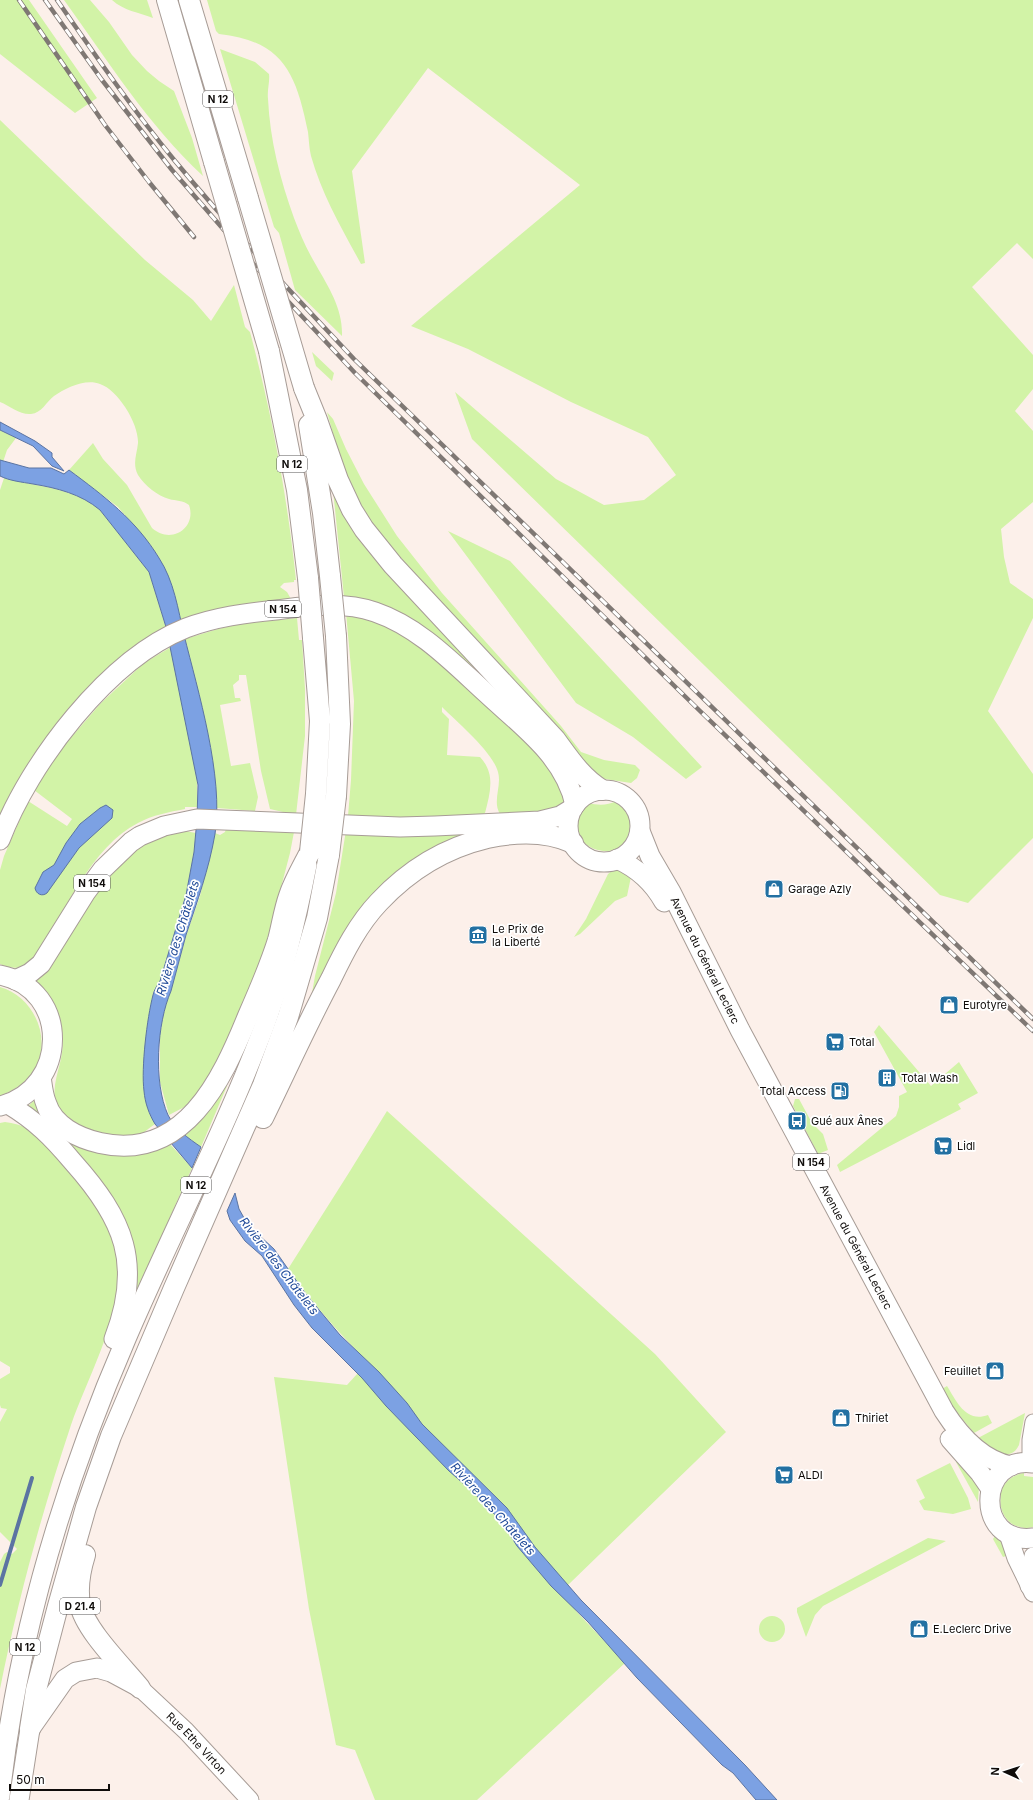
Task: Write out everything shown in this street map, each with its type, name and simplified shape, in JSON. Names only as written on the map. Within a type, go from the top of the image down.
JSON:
[{"type":"highway","name":"N 12","points":[[167,0],[269,351],[297,490],[314,638],[320,721],[316,794],[310,852]]},
{"type":"highway","name":"N 12","points":[[30,1729],[36,1690],[52,1627],[86,1507],[111,1436],[263,1085],[288,1017],[317,918],[329,855],[336,796],[340,724],[336,636],[323,513],[304,388],[189,0]]},
{"type":"highway","points":[[304,388],[338,480],[352,510],[364,529],[393,565],[555,739],[578,771],[586,779],[602,790]]},
{"type":"highway","points":[[229,1164],[244,1155],[308,1022],[346,950],[368,915],[398,883],[438,856],[477,840],[527,834],[554,836],[573,843]]},
{"type":"highway","points":[[41,1080],[49,1110],[56,1120],[71,1132],[85,1139],[107,1145],[127,1146],[144,1144],[163,1137],[184,1122],[209,1095],[227,1064],[239,1039],[278,940],[289,895],[310,852]]},
{"type":"highway","name":"D 21.4","points":[[86,1507],[93,1524],[80,1570],[79,1596],[82,1612],[94,1632],[140,1688]]},
{"type":"main road","name":"N 154","points":[[0,840],[23,790],[63,731],[102,688],[142,652],[186,629],[209,621],[256,612],[322,605],[355,606],[376,612],[399,622],[431,643],[542,744],[563,773],[572,792],[574,807],[560,816],[540,821],[435,826],[400,827],[198,818],[164,826],[150,831],[122,849],[93,882],[41,964],[25,976],[7,977]]},
{"type":"main road","points":[[602,790],[613,791],[621,794],[632,803],[639,816],[640,831],[632,848],[625,855],[606,862],[592,860],[580,852],[573,843],[568,826],[574,807],[585,796],[602,790]]},
{"type":"main road","name":"Avenue du Général Leclerc","points":[[640,831],[650,856],[671,892],[740,1030],[944,1411],[958,1431],[988,1459],[999,1464],[1011,1466]]},
{"type":"main road","name":"N 12","points":[[0,1796],[15,1693],[43,1570],[64,1501],[93,1419],[126,1339],[240,1087],[263,1030],[283,969],[298,914],[310,852]]},
{"type":"main road","name":"Avenue du Général Leclerc","points":[[617,859],[638,871],[652,884],[662,899],[722,1016],[929,1408],[949,1439],[980,1473],[991,1489]]},
{"type":"main road","points":[[4,1105],[26,1095],[41,1080],[53,1050],[51,1024],[44,1006],[36,995],[7,977]]},
{"type":"main road","points":[[4,1105],[36,1123],[48,1133],[100,1194],[118,1226],[126,1253],[128,1280],[124,1310],[60,1486],[64,1501]]},
{"type":"main road","points":[[1032,1463],[1020,1463],[1011,1466],[998,1475],[991,1489],[989,1502],[992,1516],[998,1526],[1008,1534],[1018,1538],[1033,1538]]},
{"type":"main road","points":[[1008,1534],[1016,1558],[1031,1590]]},
{"type":"main road","points":[[1031,1590],[1033,1556]]},
{"type":"main road","name":"D 21.4","points":[[30,1729],[61,1684],[76,1672],[90,1669],[104,1669],[140,1688]]},
{"type":"main road","name":"Rue Ethe Virton","points":[[140,1688],[186,1731],[250,1800]]},
{"type":"main road","name":"N 12","points":[[19,1800],[30,1729]]},
{"type":"street","points":[[1032,1463],[1030,1440],[1033,1422]]},
{"type":"green space","points":[[0,0],[29,0],[97,98],[75,113],[0,54]]},
{"type":"green space","points":[[64,0],[90,0],[109,22],[132,55],[147,71],[174,91],[192,138],[203,176],[164,136],[146,114]]},
{"type":"green space","points":[[112,0],[147,0],[153,18],[126,9]]},
{"type":"green space","points":[[207,0],[1033,0],[1033,259],[1017,243],[972,287],[1033,355],[1033,389],[1015,411],[1033,431],[1033,502],[1001,529],[1004,557],[1010,583],[1033,599],[1033,618],[988,711],[1033,774],[1033,838],[968,903],[940,895],[472,439],[455,392],[556,479],[604,505],[644,500],[676,475],[648,437],[571,402],[468,349],[411,326],[580,185],[428,68],[352,171],[365,263],[361,264],[333,212],[321,184],[310,153],[308,132],[298,93],[291,77],[283,64],[272,53],[258,44],[241,38],[219,34],[216,31]]},
{"type":"green space","points":[[220,49],[255,62],[269,74],[269,114],[273,144],[280,174],[301,236],[338,308],[342,326],[342,336],[295,290],[279,233],[274,227]]},
{"type":"green space","points":[[0,120],[145,260],[193,300],[211,321],[234,285],[245,327],[250,332],[278,455],[296,580],[294,580],[294,582],[284,583],[280,587],[287,592],[291,599],[182,624],[160,559],[151,546],[118,507],[69,470],[93,443],[103,459],[127,485],[152,528],[159,533],[167,535],[181,532],[186,527],[189,521],[189,505],[156,493],[138,475],[135,467],[138,443],[137,435],[131,418],[120,400],[107,387],[94,382],[88,382],[70,387],[59,393],[51,398],[38,412],[31,414],[15,410],[0,402]]},
{"type":"green space","points":[[312,352],[334,373],[332,381],[316,366]]},
{"type":"green space","points":[[327,412],[333,419],[364,484],[397,536],[442,593],[561,726],[581,752],[604,760],[635,765],[640,770],[637,778],[631,783],[598,778],[391,547],[362,508],[350,484]]},
{"type":"green space","points":[[0,430],[16,438],[7,450],[3,462],[0,460]]},
{"type":"green space","points":[[4,478],[66,492],[89,502],[100,510],[149,572],[167,631],[135,651],[0,828],[0,490]]},
{"type":"green space","points":[[333,490],[502,689],[496,695],[344,597]]},
{"type":"green space","points":[[448,531],[510,561],[702,767],[686,779],[633,737],[576,703]]},
{"type":"green space","points":[[346,613],[384,623],[423,648],[549,762],[565,799],[561,806],[546,813],[526,815],[500,814],[497,804],[499,777],[495,764],[482,746],[442,707],[442,712],[449,719],[447,755],[480,757],[488,770],[490,777],[490,791],[485,813],[482,815],[427,819],[348,816],[354,701]]},
{"type":"green space","points":[[297,618],[299,640],[302,640],[305,689],[305,736],[296,815],[270,809],[261,771],[246,675],[239,675],[239,680],[233,685],[235,698],[240,698],[241,701],[220,705],[231,766],[250,763],[258,797],[255,811],[217,808],[210,745],[185,639],[240,624]]},
{"type":"green space","points":[[171,647],[197,777],[197,807],[185,807],[185,809],[149,818],[122,833],[107,847],[80,883],[37,958],[23,966],[15,968],[0,964],[0,870],[4,856],[28,801],[67,826],[72,819],[34,790],[62,748],[101,703],[144,663]]},
{"type":"green space","points":[[616,801],[625,809],[630,818],[630,826],[626,841],[616,849],[604,851],[592,848],[582,841],[576,830],[578,817],[588,803],[602,805]]},
{"type":"green space","points":[[488,828],[428,857],[312,993],[336,893],[346,830]]},
{"type":"green space","points":[[226,829],[294,832],[268,937],[255,978],[228,1045],[192,1103],[169,1115],[160,1082],[160,1036],[165,1005],[171,991],[186,936],[200,896],[215,833],[220,835],[225,832]]},
{"type":"green space","points":[[185,831],[196,833],[186,895],[160,981],[153,993],[144,1091],[150,1115],[155,1124],[145,1132],[134,1137],[106,1135],[82,1129],[77,1127],[60,1112],[56,1103],[55,1086],[63,1038],[61,1027],[54,1007],[31,979],[104,878],[147,838]]},
{"type":"green space","points":[[614,869],[632,872],[627,896],[615,901],[580,934],[574,937],[586,919],[608,874]]},
{"type":"green space","points":[[0,987],[13,993],[24,1002],[33,1013],[39,1025],[41,1053],[36,1066],[28,1078],[19,1086],[0,1096]]},
{"type":"green space","points":[[879,1025],[931,1086],[959,1062],[978,1093],[958,1104],[961,1109],[840,1172],[837,1165],[896,1116],[899,1107],[899,1096],[907,1092],[874,1032]]},
{"type":"green space","points":[[224,1085],[227,1086],[201,1147],[183,1134]]},
{"type":"green space","points":[[38,1097],[59,1132],[169,1143],[192,1168],[136,1293],[133,1293],[133,1253],[26,1108]]},
{"type":"green space","points":[[795,1099],[799,1099],[812,1123],[823,1134],[828,1150],[818,1154],[793,1106]]},
{"type":"green space","points":[[387,1111],[655,1354],[726,1432],[568,1585],[576,1611],[625,1663],[477,1800],[375,1800],[355,1750],[336,1745],[309,1609],[274,1377],[347,1385],[368,1362],[326,1317],[288,1269]]},
{"type":"green space","points":[[5,1122],[23,1127],[38,1137],[92,1201],[110,1232],[114,1243],[118,1260],[118,1274],[116,1296],[107,1333],[71,1425],[50,1490],[23,1589],[0,1689],[0,1562],[4,1554],[7,1552],[12,1554],[17,1549],[0,1532],[0,1422],[7,1409],[1,1408],[0,1405],[0,1379],[10,1373],[10,1367],[0,1361],[0,1123]]},
{"type":"green space","points":[[947,1386],[963,1410],[974,1416],[980,1417],[988,1415],[992,1423],[974,1433],[953,1408],[942,1389]]},
{"type":"green space","points":[[1025,1413],[1019,1445],[1015,1451],[1010,1454],[998,1453],[987,1447],[978,1438]]},
{"type":"green space","points":[[959,1459],[979,1486],[978,1502],[956,1462]]},
{"type":"green space","points":[[950,1463],[968,1498],[971,1509],[953,1514],[924,1510],[919,1501],[925,1498],[916,1480]]},
{"type":"green space","points":[[1024,1473],[1024,1476],[1033,1477],[1033,1527],[1026,1528],[1019,1527],[1008,1520],[1004,1515],[1000,1502],[1001,1495],[998,1494],[1011,1478]]},
{"type":"green space","points":[[995,1536],[1003,1542],[1009,1555],[1003,1557],[993,1539]]},
{"type":"green space","points":[[928,1538],[946,1541],[823,1606],[815,1615],[806,1637],[797,1608]]},
{"type":"green space","points":[[772,1616],[781,1620],[785,1629],[781,1638],[772,1642],[763,1638],[759,1629],[763,1620]]},
{"type":"water","points":[[0,422],[35,441],[52,453],[52,457],[64,471],[52,466],[33,446],[0,430]]},
{"type":"water","name":"Rivière des Châtelets","points":[[0,460],[29,468],[51,468],[64,474],[69,470],[95,489],[130,520],[150,544],[164,567],[175,595],[208,734],[213,761],[217,811],[215,834],[209,860],[166,1004],[160,1036],[159,1070],[163,1102],[168,1115],[178,1129],[201,1147],[192,1168],[155,1124],[146,1104],[143,1081],[145,1043],[151,1005],[154,991],[160,981],[186,895],[194,852],[197,819],[198,785],[166,627],[149,572],[100,510],[93,504],[68,492],[0,476]]},
{"type":"water","points":[[106,805],[113,810],[112,818],[79,848],[47,893],[41,895],[38,893],[35,888],[43,872],[54,865],[66,843],[80,824]]},
{"type":"water","name":"Rivière des Châtelets","points":[[235,1193],[239,1209],[248,1225],[274,1249],[305,1293],[340,1335],[379,1372],[407,1403],[422,1424],[507,1508],[535,1547],[581,1600],[745,1765],[777,1800],[756,1800],[733,1773],[722,1765],[637,1678],[588,1622],[551,1586],[517,1546],[502,1522],[472,1491],[449,1471],[386,1406],[362,1378],[312,1328],[294,1305],[262,1256],[245,1241],[230,1220],[227,1211]]},
{"type":"waterway","points":[[0,1585],[32,1478]]},
{"type":"railway","points":[[19,0],[105,125],[194,237]]},
{"type":"railway","points":[[45,0],[102,80],[172,170],[256,267],[355,373],[700,711],[1033,1031]]},
{"type":"railway","points":[[57,0],[100,62],[159,142],[241,237],[354,359],[1033,1019]]},
{"type":"place","name":"Garage Azly","points":[[774,889]]},
{"type":"place","name":"Le Prix de la Liberté","points":[[478,935]]},
{"type":"place","name":"Eurotyre","points":[[949,1005]]},
{"type":"place","name":"Total","points":[[835,1042]]},
{"type":"place","name":"Total Wash","points":[[887,1078]]},
{"type":"place","name":"Total Access","points":[[840,1091]]},
{"type":"place","name":"Gué aux Ânes","points":[[797,1121]]},
{"type":"place","name":"Lidl","points":[[943,1146]]},
{"type":"place","name":"Feuillet","points":[[995,1371]]},
{"type":"place","name":"Thiriet","points":[[841,1418]]},
{"type":"place","name":"ALDI","points":[[784,1475]]},
{"type":"place","name":"E.Leclerc Drive","points":[[919,1629]]}]
